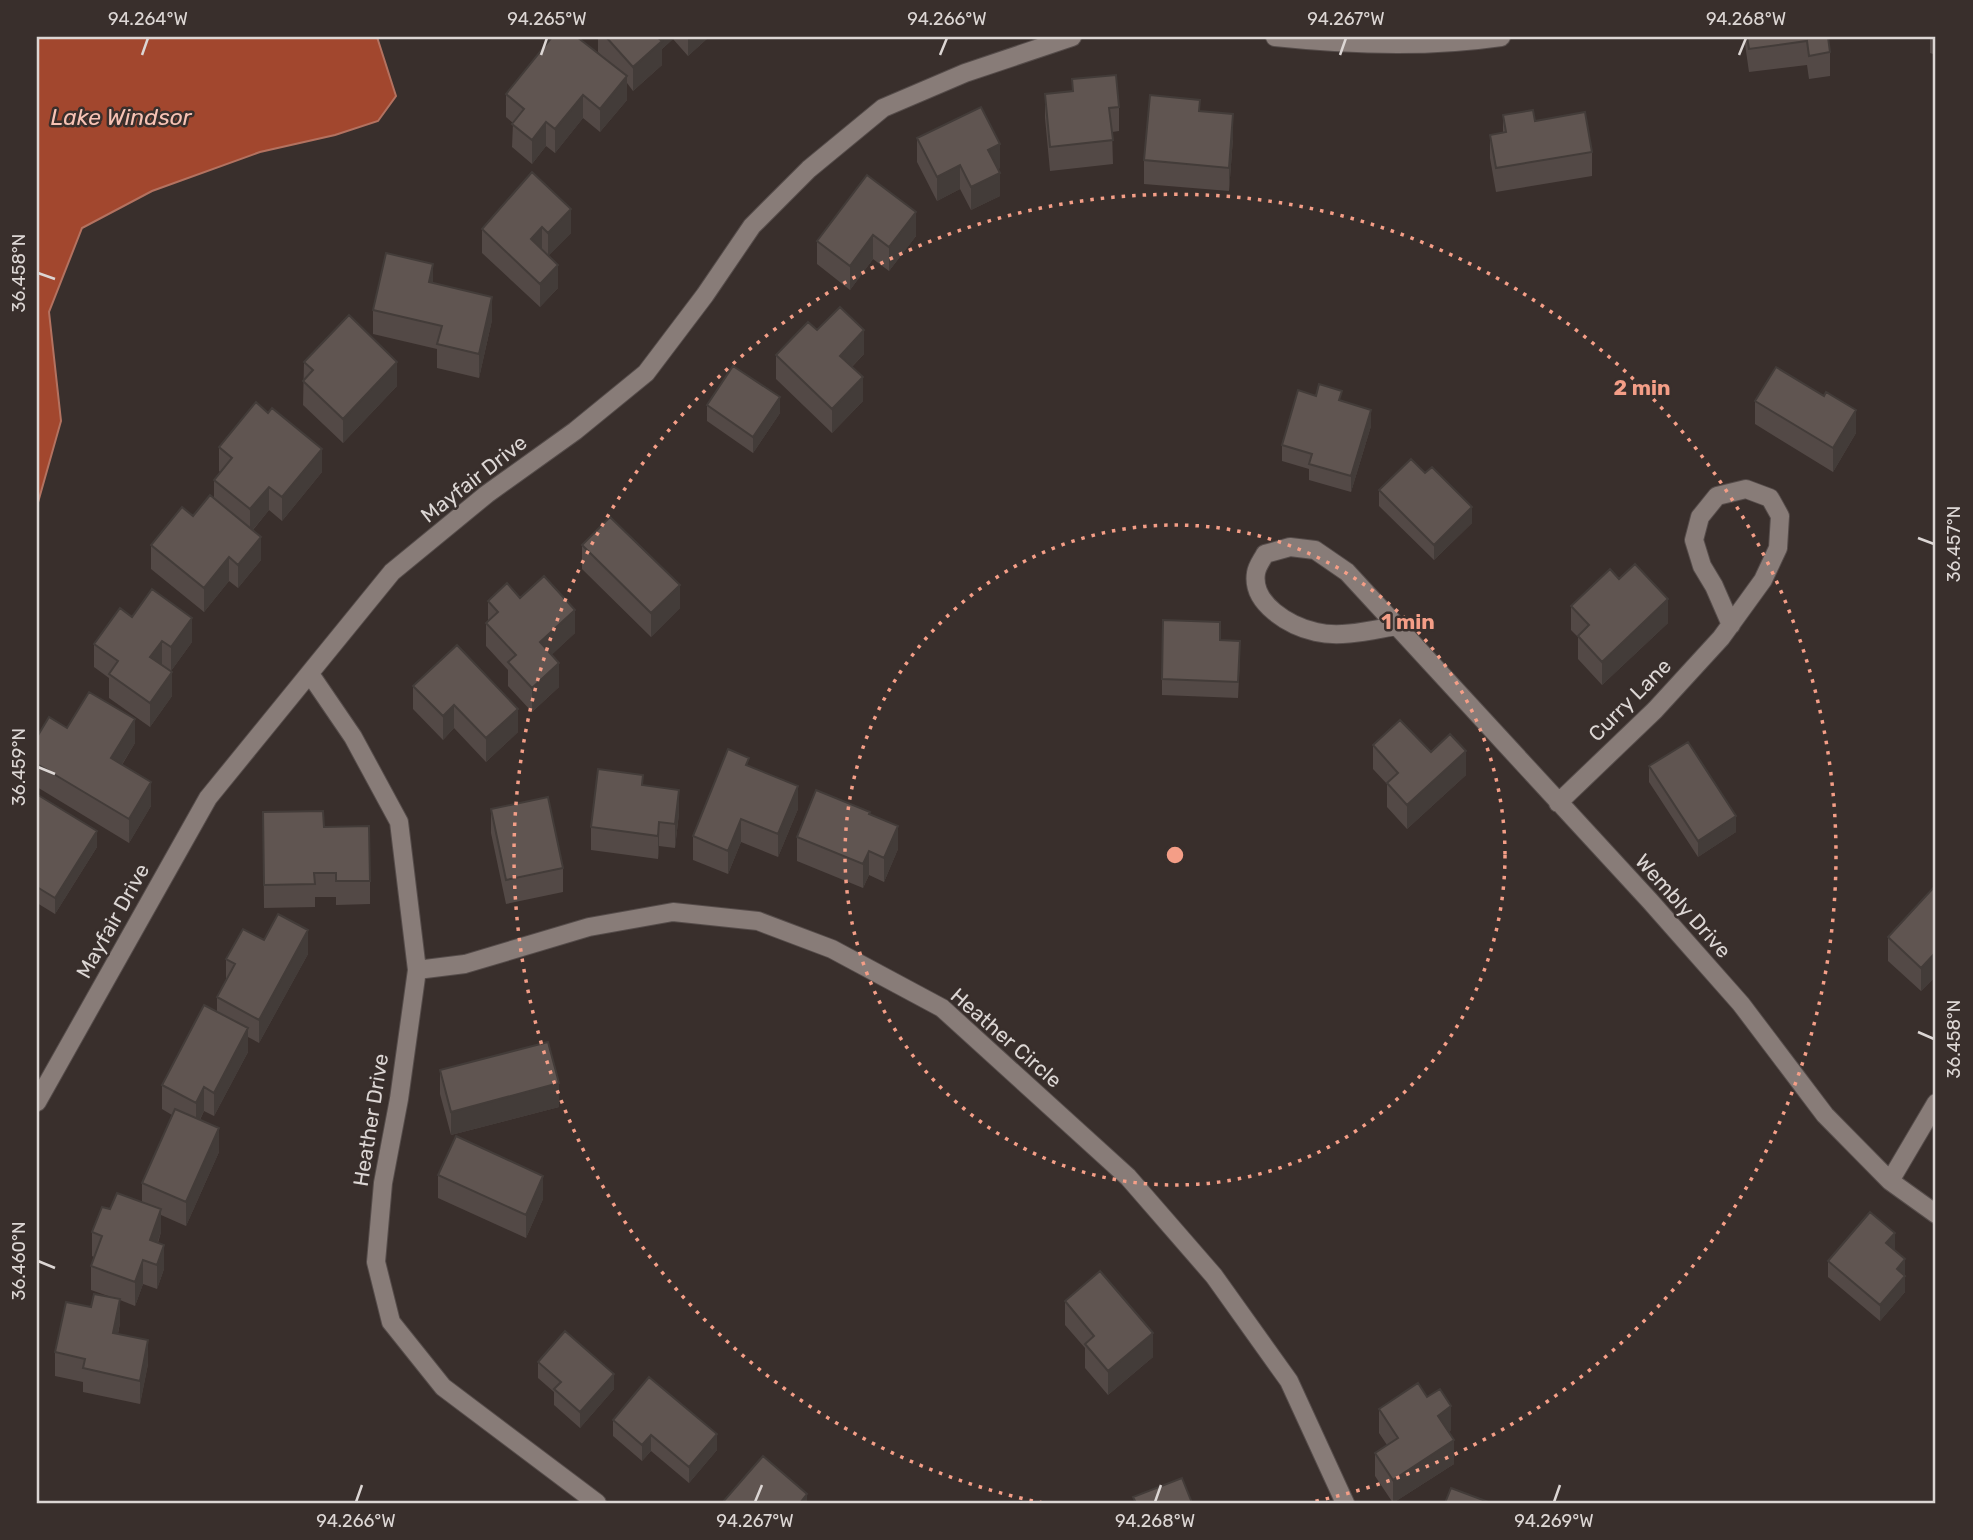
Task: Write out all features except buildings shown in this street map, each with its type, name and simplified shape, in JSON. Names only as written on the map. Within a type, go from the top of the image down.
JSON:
[{"type":"street","name":"Mayfair Drive","points":[[37,1102],[208,799],[393,572],[486,494],[575,431],[646,373],[705,295],[752,226],[809,169],[883,108],[965,73],[1072,37]]},
{"type":"street","points":[[1275,37],[1326,42],[1417,44],[1501,37]]},
{"type":"street","name":"Curry Lane","points":[[1558,803],[1656,710],[1731,625],[1763,580],[1778,548],[1780,516],[1770,498],[1746,489],[1717,496],[1700,517],[1695,540],[1702,566],[1731,625]]},
{"type":"street","name":"Wembly Drive","points":[[1396,626],[1355,632],[1317,632],[1287,621],[1261,599],[1255,587],[1256,571],[1265,554],[1290,547],[1315,550],[1347,572],[1650,901],[1741,1004],[1825,1115],[1890,1181],[1936,1214]]},
{"type":"street","name":"Heather Drive","points":[[310,674],[353,737],[399,822],[417,970],[399,1099],[383,1182],[376,1262],[391,1322],[443,1387],[597,1503]]},
{"type":"street","name":"Heather Circle","points":[[417,970],[465,964],[589,927],[673,912],[758,921],[832,948],[942,1009],[1128,1177],[1214,1276],[1289,1381],[1345,1503]]},
{"type":"street","points":[[1890,1181],[1936,1103]]},
{"type":"water","name":"Lake Windsor","points":[[37,37],[377,37],[396,96],[378,121],[335,135],[260,152],[152,191],[82,228],[49,312],[61,421],[37,506]]}]
